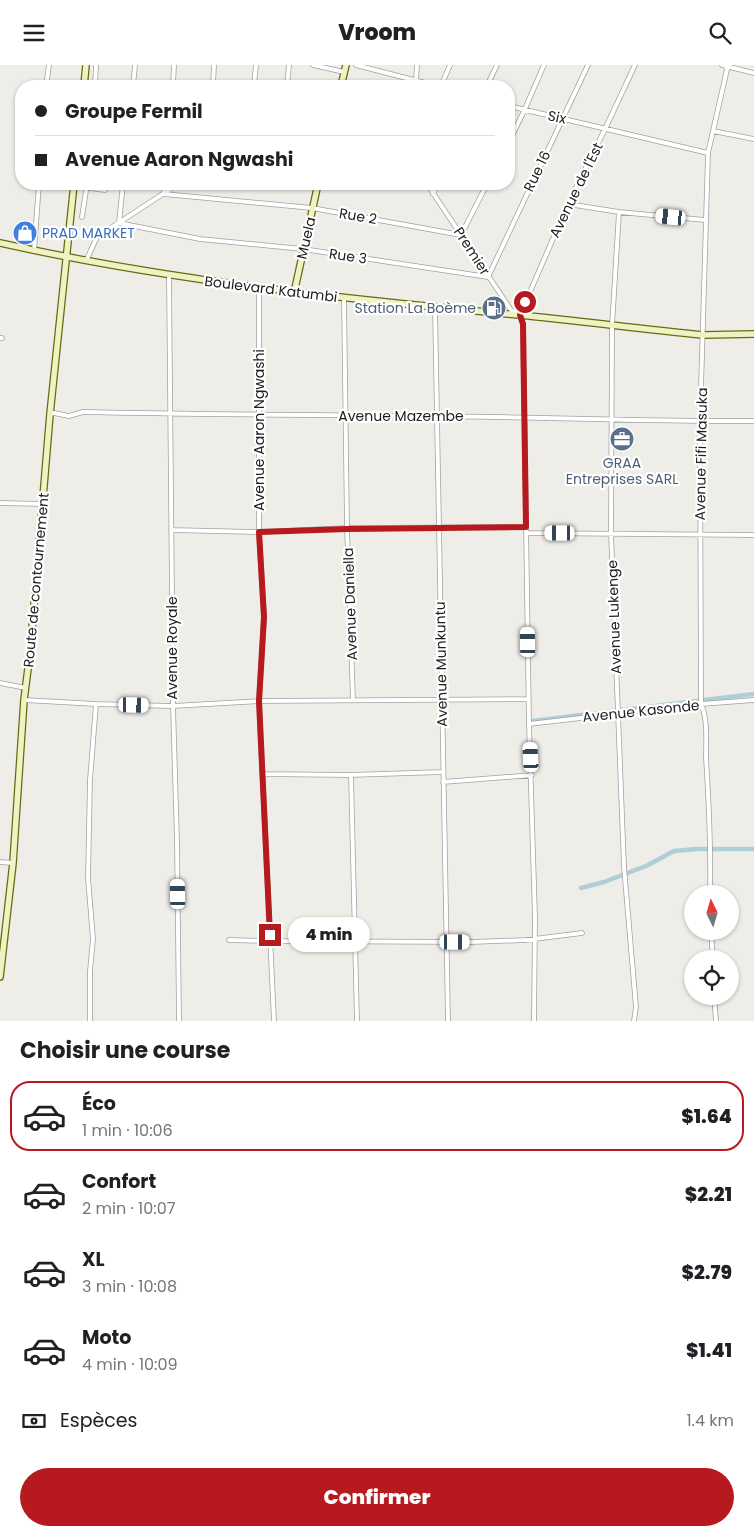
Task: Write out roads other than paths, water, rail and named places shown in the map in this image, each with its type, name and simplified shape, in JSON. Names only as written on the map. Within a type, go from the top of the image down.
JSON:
[{"type":"street","points":[[47,80],[49,65]]},
{"type":"street","points":[[85,80],[86,65]]},
{"type":"street","points":[[95,80],[96,65]]},
{"type":"street","points":[[133,80],[135,65]]},
{"type":"street","points":[[173,80],[174,65]]},
{"type":"street","points":[[213,80],[214,65]]},
{"type":"street","points":[[255,80],[256,65]]},
{"type":"street","points":[[288,80],[289,65]]},
{"type":"street","points":[[313,65],[344,72]]},
{"type":"street","points":[[342,80],[346,65]]},
{"type":"street","points":[[356,65],[416,80],[417,65]]},
{"type":"street","points":[[444,80],[450,65]]},
{"type":"street","points":[[490,80],[497,65]]},
{"type":"street","points":[[515,129],[544,65]]},
{"type":"street","name":"Rue 16","points":[[488,277],[588,65]]},
{"type":"street","name":"Avenue de l'Est","points":[[520,315],[568,204],[606,129],[635,65]]},
{"type":"street","points":[[722,65],[754,73]]},
{"type":"street","name":"Avenue Fifi Masuka","points":[[710,885],[711,852],[706,740],[703,710],[700,704],[700,422],[708,153],[728,66]]},
{"type":"street","name":"Six","points":[[515,108],[708,153]]},
{"type":"street","points":[[713,131],[754,139]]},
{"type":"street","points":[[34,251],[39,190]]},
{"type":"street","name":"Route de contournement","points":[[0,977],[12,863],[24,700],[30,653],[50,414],[74,190]]},
{"type":"street","points":[[82,217],[86,190]]},
{"type":"street","points":[[119,223],[122,190]]},
{"type":"street","points":[[164,190],[164,194]]},
{"type":"street","points":[[86,261],[97,237],[170,190]]},
{"type":"street","name":"Muela","points":[[294,293],[316,190]]},
{"type":"street","name":"Premier","points":[[430,190],[511,310],[520,315]]},
{"type":"street","points":[[433,194],[435,190]]},
{"type":"street","points":[[462,235],[484,190]]},
{"type":"street","name":"Rue 2","points":[[164,194],[312,208],[462,235]]},
{"type":"street","points":[[568,204],[619,212],[705,220]]},
{"type":"street","name":"Avenue Lukenge","points":[[619,212],[612,326],[612,533],[624,867],[636,1007],[634,1021]]},
{"type":"street","name":"Rue 3","points":[[119,223],[200,239],[303,249],[488,277]]},
{"type":"street","name":"Boulevard Katumbi","points":[[0,243],[67,258],[294,293],[703,335],[754,334]]},
{"type":"street","name":"Avenue Royale","points":[[169,275],[173,706],[179,1021]]},
{"type":"street","name":"Avenue Aaron Ngwashi","points":[[259,288],[259,532],[264,617],[259,701],[274,1021]]},
{"type":"street","name":"Avenue Daniella","points":[[344,298],[347,529],[353,701]]},
{"type":"street","name":"Avenue Munkuntu","points":[[435,307],[448,1021]]},
{"type":"street","points":[[520,315],[523,324],[529,724],[532,775],[535,939],[534,1021]]},
{"type":"street","name":"Avenue Mazembe","points":[[50,414],[69,416],[83,412],[524,417],[700,422],[754,421]]},
{"type":"street","points":[[0,503],[42,505]]},
{"type":"street","points":[[171,530],[259,532],[347,529],[439,529],[754,535]]},
{"type":"street","points":[[0,683],[26,688]]},
{"type":"street","points":[[24,700],[173,706],[259,701],[529,699]]},
{"type":"street","name":"Avenue Kasonde","points":[[529,724],[700,704],[754,700]]},
{"type":"street","points":[[90,1021],[90,971],[93,939],[88,878],[90,780],[96,704]]},
{"type":"street","points":[[263,775],[443,772]]},
{"type":"street","points":[[352,775],[357,1021]]},
{"type":"street","points":[[443,782],[532,775]]},
{"type":"street","points":[[0,862],[12,863]]},
{"type":"street","points":[[229,939],[447,942],[535,939],[582,933]]},
{"type":"street","points":[[715,1005],[716,1021]]},
{"type":"waterway","points":[[532,721],[754,694]]},
{"type":"waterway","points":[[581,888],[604,882],[646,866],[674,851],[754,849]]},
{"type":"place","name":"PRAD MARKET","points":[[25,233]]},
{"type":"place","name":"Station La Boème","points":[[494,308]]},
{"type":"place","name":"GRAA Entreprises SARL","points":[[622,439]]}]
